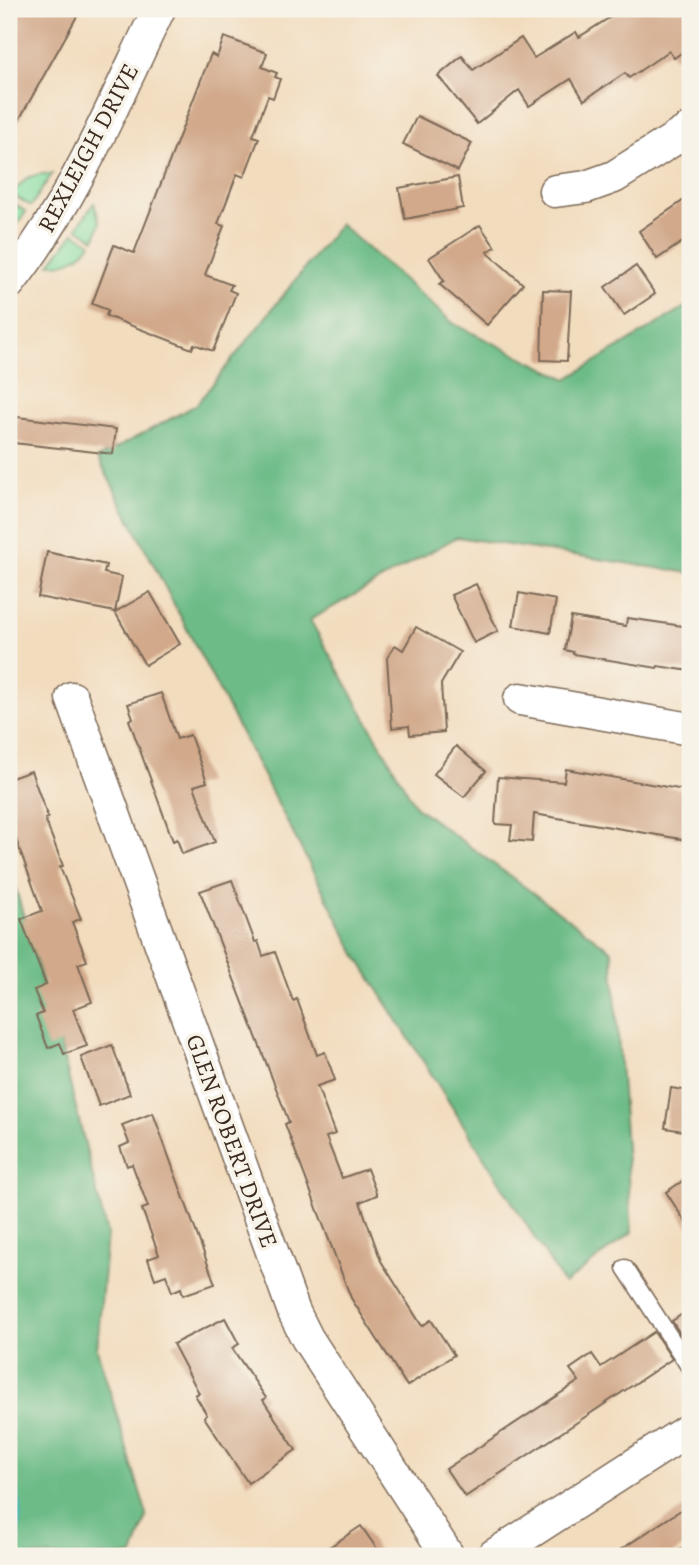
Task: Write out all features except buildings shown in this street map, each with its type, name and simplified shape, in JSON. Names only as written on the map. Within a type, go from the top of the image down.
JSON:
[{"type":"street","name":"REXLEIGH DRIVE","points":[[9,283],[54,218],[82,169],[159,9]]},
{"type":"street","points":[[555,191],[586,187],[614,177],[690,129]]},
{"type":"street","name":"GLEN ROBERT DRIVE","points":[[72,698],[294,1312],[307,1338],[448,1556]]},
{"type":"street","points":[[520,699],[690,729]]},
{"type":"street","points":[[493,1556],[690,1429]]},
{"type":"lane","points":[[625,1268],[690,1368]]},
{"type":"green space","points":[[52,174],[31,206],[11,194],[27,178]]},
{"type":"green space","points":[[9,200],[26,212],[9,235]]},
{"type":"green space","points":[[94,203],[100,223],[95,239],[77,228]]},
{"type":"green space","points":[[340,224],[454,324],[567,379],[690,304],[690,573],[457,537],[310,620],[416,807],[612,951],[632,1232],[564,1284],[358,958],[98,458],[196,405]]},
{"type":"green space","points":[[74,233],[91,243],[88,248],[74,259],[50,264]]},
{"type":"green space","points":[[9,865],[60,1043],[107,1234],[97,1349],[147,1515],[133,1556],[9,1556]]},
{"type":"waterway","points":[[9,1468],[18,1507],[14,1556]]}]
